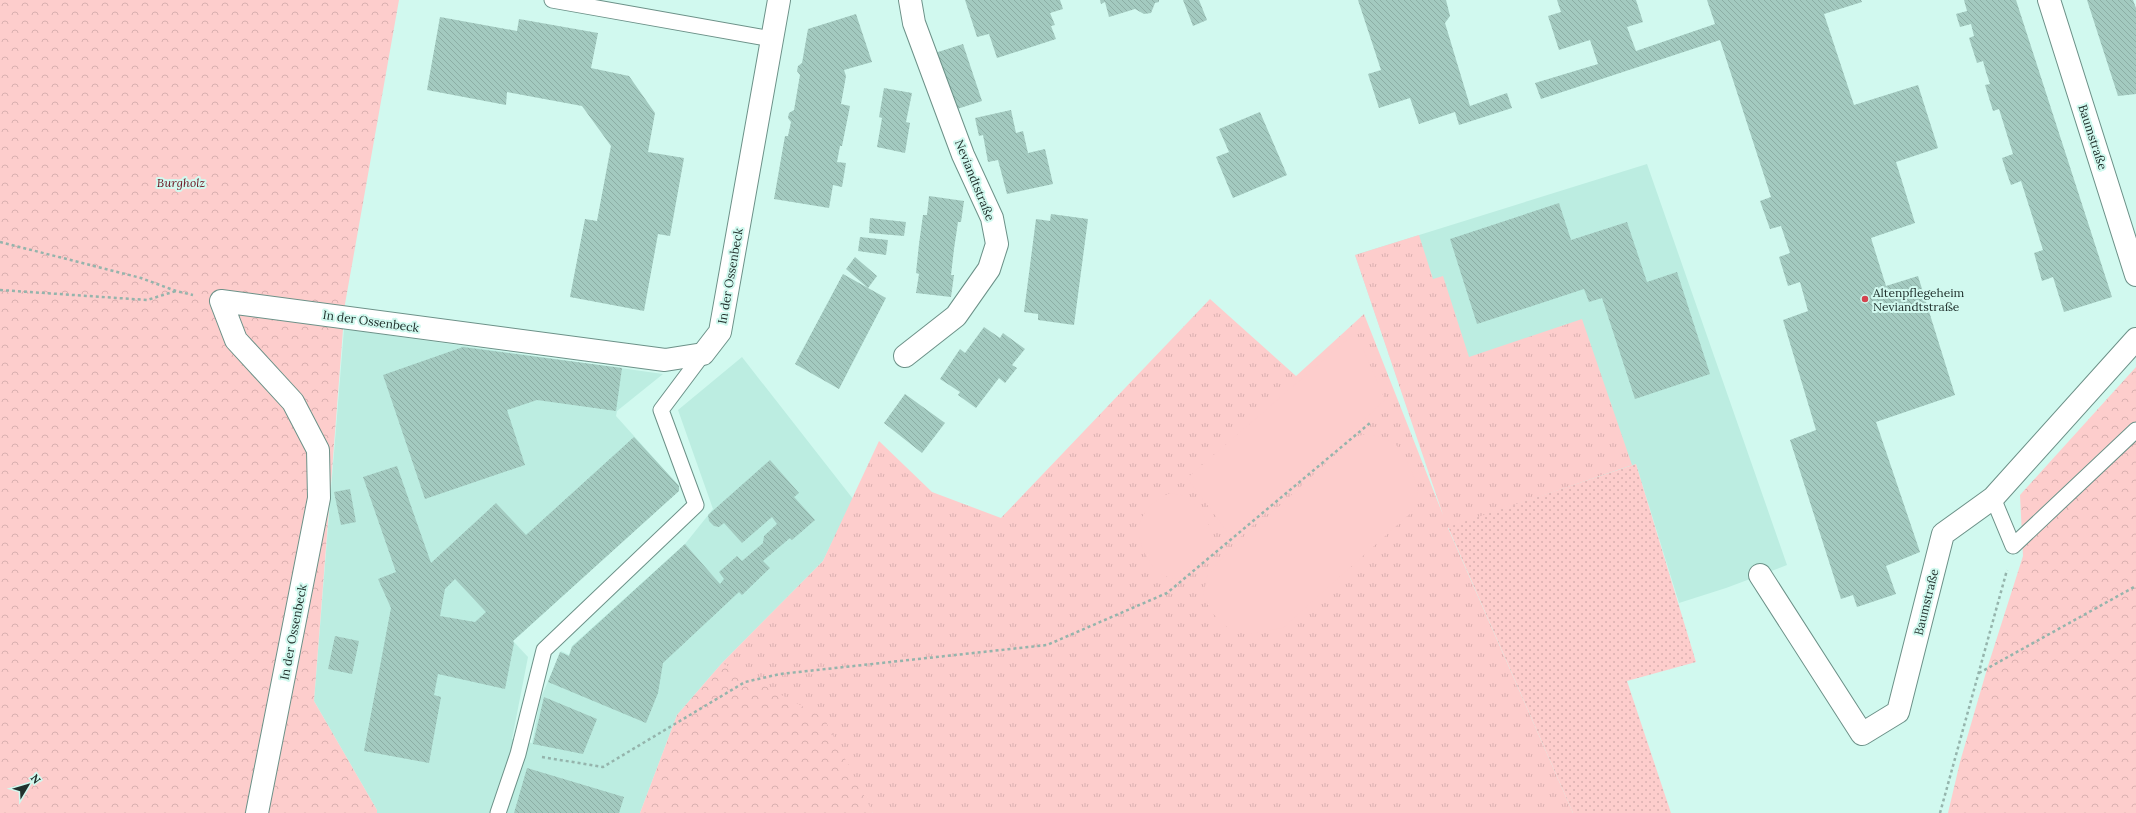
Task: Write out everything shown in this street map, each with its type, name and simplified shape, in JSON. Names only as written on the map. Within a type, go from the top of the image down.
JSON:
[{"type":"street","name":"In der Ossenbeck","points":[[257,813],[319,498],[318,450],[293,402],[236,340],[221,301],[665,360],[703,354],[720,332],[779,0]]},
{"type":"street","name":"Neviandtstraße","points":[[906,356],[956,316],[989,269],[997,244],[992,218],[963,155],[914,23],[910,0]]},
{"type":"street","name":"Baumstraße","points":[[2049,0],[2136,274]]},
{"type":"street","name":"Baumstraße","points":[[1760,576],[1862,734],[1898,712],[1943,534],[1993,498],[2136,339]]},
{"type":"lane","points":[[552,0],[772,39]]},
{"type":"lane","points":[[498,813],[518,754],[544,650],[696,505],[661,410],[703,354]]},
{"type":"lane","points":[[1993,498],[2013,546],[2136,430]]},
{"type":"path","points":[[0,242],[141,278],[176,291],[221,301]]},
{"type":"path","points":[[0,290],[147,300],[176,291]]},
{"type":"path","points":[[518,754],[603,766],[745,682],[780,674],[1047,644],[1167,593],[1370,424]]},
{"type":"path","points":[[1940,813],[2013,546]]},
{"type":"path","points":[[1979,673],[2136,586]]},
{"type":"shaded area","points":[[1647,164],[1787,565],[1726,588],[1679,603],[1636,464],[1448,527],[1355,255]]},
{"type":"shaded area","points":[[344,329],[663,374],[617,411],[616,416],[678,485],[678,491],[513,641],[528,657],[512,739],[532,743],[540,700],[561,651],[569,655],[572,646],[685,544],[713,509],[678,410],[742,357],[853,499],[823,561],[722,663],[677,715],[640,813],[377,813],[377,810],[314,701]]},
{"type":"green space","name":"Burgholz","points":[[0,0],[399,0],[345,304],[314,701],[377,810],[377,813],[0,813]]},
{"type":"green space","points":[[1419,235],[1433,279],[1443,276],[1469,357],[1582,319],[1632,465],[1448,528],[1573,813],[873,813],[722,663],[823,561],[879,441],[932,492],[1001,518],[1210,299],[1296,376],[1364,314],[1443,515],[1355,255]]},
{"type":"green space","points":[[1356,332],[1385,400],[1235,542],[1187,478]]},
{"type":"green space","points":[[2136,367],[2136,813],[1948,813],[1960,762],[1987,669],[2023,556],[2020,495]]},
{"type":"green space","points":[[1366,434],[1381,437],[1392,442],[1403,454],[1416,483],[1418,497],[1414,510],[1283,628],[1246,634],[1228,628],[1212,613],[1203,596],[1207,577],[1218,562],[1355,437]]},
{"type":"green space","points":[[1636,464],[1696,662],[1627,681],[1671,813],[1573,813],[1448,527]]},
{"type":"green space","points":[[1170,493],[1186,496],[1203,513],[1212,533],[1210,552],[1189,574],[1175,579],[1158,572],[1148,560],[1139,536],[1140,521],[1149,507]]},
{"type":"green space","points":[[722,663],[824,718],[873,813],[640,813],[677,715]]},
{"type":"building","points":[[965,0],[1060,0],[1063,9],[1050,13],[1055,25],[1051,26],[1056,39],[997,58],[989,34],[977,37]]},
{"type":"building","points":[[1100,0],[1159,0],[1159,2],[1155,3],[1151,13],[1144,14],[1135,9],[1109,17],[1105,2],[1101,4]]},
{"type":"building","points":[[1183,0],[1199,0],[1207,20],[1193,26]]},
{"type":"building","points":[[1358,0],[1446,0],[1450,16],[1445,23],[1470,106],[1507,93],[1512,108],[1459,125],[1455,112],[1419,124],[1410,98],[1379,108],[1368,74],[1381,70]]},
{"type":"building","name":"Altenpflegeheim Neviandtstraße","points":[[1557,0],[1636,0],[1643,22],[1627,27],[1636,51],[1715,24],[1707,0],[1861,0],[1862,2],[1824,14],[1854,105],[1918,85],[1938,148],[1896,162],[1915,223],[1871,238],[1886,286],[1918,276],[1955,395],[1876,422],[1920,552],[1886,566],[1896,594],[1857,607],[1853,595],[1841,599],[1790,440],[1816,430],[1783,320],[1808,311],[1800,282],[1788,286],[1779,257],[1790,253],[1781,226],[1770,229],[1760,201],[1771,197],[1720,40],[1541,99],[1535,83],[1598,64],[1590,40],[1559,50],[1548,16],[1561,12]]},
{"type":"building","points":[[1964,0],[2016,0],[2112,297],[2064,312],[2053,277],[2042,281],[2034,253],[2043,250],[2021,181],[2011,185],[2002,158],[2013,154],[1999,109],[1993,111],[1985,85],[1990,84],[1983,61],[1977,63],[1969,38],[1974,36],[1971,24],[1960,27],[1956,14],[1967,11]]},
{"type":"building","points":[[2087,0],[2133,0],[2136,8],[2136,94],[2118,96]]},
{"type":"building","points":[[856,14],[872,62],[844,70],[846,76],[841,104],[850,106],[842,146],[840,146],[837,162],[846,163],[842,187],[833,185],[829,208],[774,199],[785,136],[788,136],[791,122],[788,118],[789,113],[794,110],[800,75],[797,71],[798,66],[802,63],[808,29]]},
{"type":"building","points":[[440,17],[517,31],[519,19],[598,33],[591,68],[629,76],[655,113],[648,152],[684,158],[670,236],[658,234],[644,311],[570,297],[585,219],[597,221],[611,146],[582,106],[507,92],[506,105],[427,90]]},
{"type":"building","points":[[963,44],[982,101],[954,110],[935,53]]},
{"type":"building","points":[[884,88],[912,93],[906,122],[910,123],[905,153],[877,147],[882,118],[879,117]]},
{"type":"building","points":[[1011,110],[1016,133],[1023,131],[1028,153],[1045,149],[1053,184],[1007,194],[998,160],[988,162],[983,135],[979,136],[975,118]]},
{"type":"building","points":[[1260,112],[1287,175],[1233,198],[1216,157],[1229,152],[1219,129]]},
{"type":"building","points":[[929,196],[964,201],[961,222],[958,222],[954,249],[951,275],[954,275],[951,297],[916,293],[919,274],[916,273],[919,244],[923,215],[927,215]]},
{"type":"building","points":[[1559,203],[1571,240],[1627,222],[1647,282],[1677,272],[1710,374],[1635,399],[1602,298],[1589,302],[1584,289],[1477,324],[1450,239]]},
{"type":"building","points":[[1051,214],[1088,219],[1074,325],[1038,320],[1038,314],[1024,312],[1036,219],[1050,221]]},
{"type":"building","points":[[870,218],[906,222],[904,236],[869,233]]},
{"type":"building","points":[[860,237],[888,240],[886,255],[858,251]]},
{"type":"building","points":[[855,257],[877,276],[868,288],[846,269]]},
{"type":"building","points":[[843,274],[886,298],[839,389],[795,364]]},
{"type":"building","points":[[984,327],[1000,338],[1003,333],[1025,349],[1012,365],[1017,368],[1005,383],[999,378],[976,408],[958,395],[960,392],[940,379],[960,349],[965,353]]},
{"type":"building","points":[[463,347],[622,368],[616,411],[537,400],[507,410],[525,465],[425,499],[383,375]]},
{"type":"building","points":[[905,394],[945,423],[922,453],[884,423]]},
{"type":"building","points":[[634,437],[679,486],[679,491],[513,641],[514,643],[505,689],[438,674],[434,695],[441,697],[429,763],[364,751],[391,608],[378,579],[396,572],[363,477],[397,466],[431,563],[496,503],[526,535]],"holes":[[[455,579],[486,612],[475,622],[440,616],[445,589]]]},
{"type":"building","points":[[770,460],[799,493],[794,497],[815,520],[792,540],[790,538],[763,561],[770,568],[742,595],[739,592],[663,663],[658,693],[646,723],[548,682],[560,652],[569,656],[572,647],[685,544],[720,584],[724,579],[719,572],[737,556],[742,561],[763,543],[764,536],[777,524],[772,517],[742,543],[724,523],[719,527],[714,526],[709,521],[708,515]]},
{"type":"building","points":[[350,489],[356,522],[341,525],[334,492]]},
{"type":"building","points":[[335,636],[359,641],[352,674],[328,669]]},
{"type":"building","points":[[544,697],[597,719],[583,754],[533,744]]},
{"type":"building","points":[[527,768],[624,797],[619,813],[514,813]]},
{"type":"place","name":"Altenpflegeheim Neviandtstraße","points":[[1865,299]]}]
